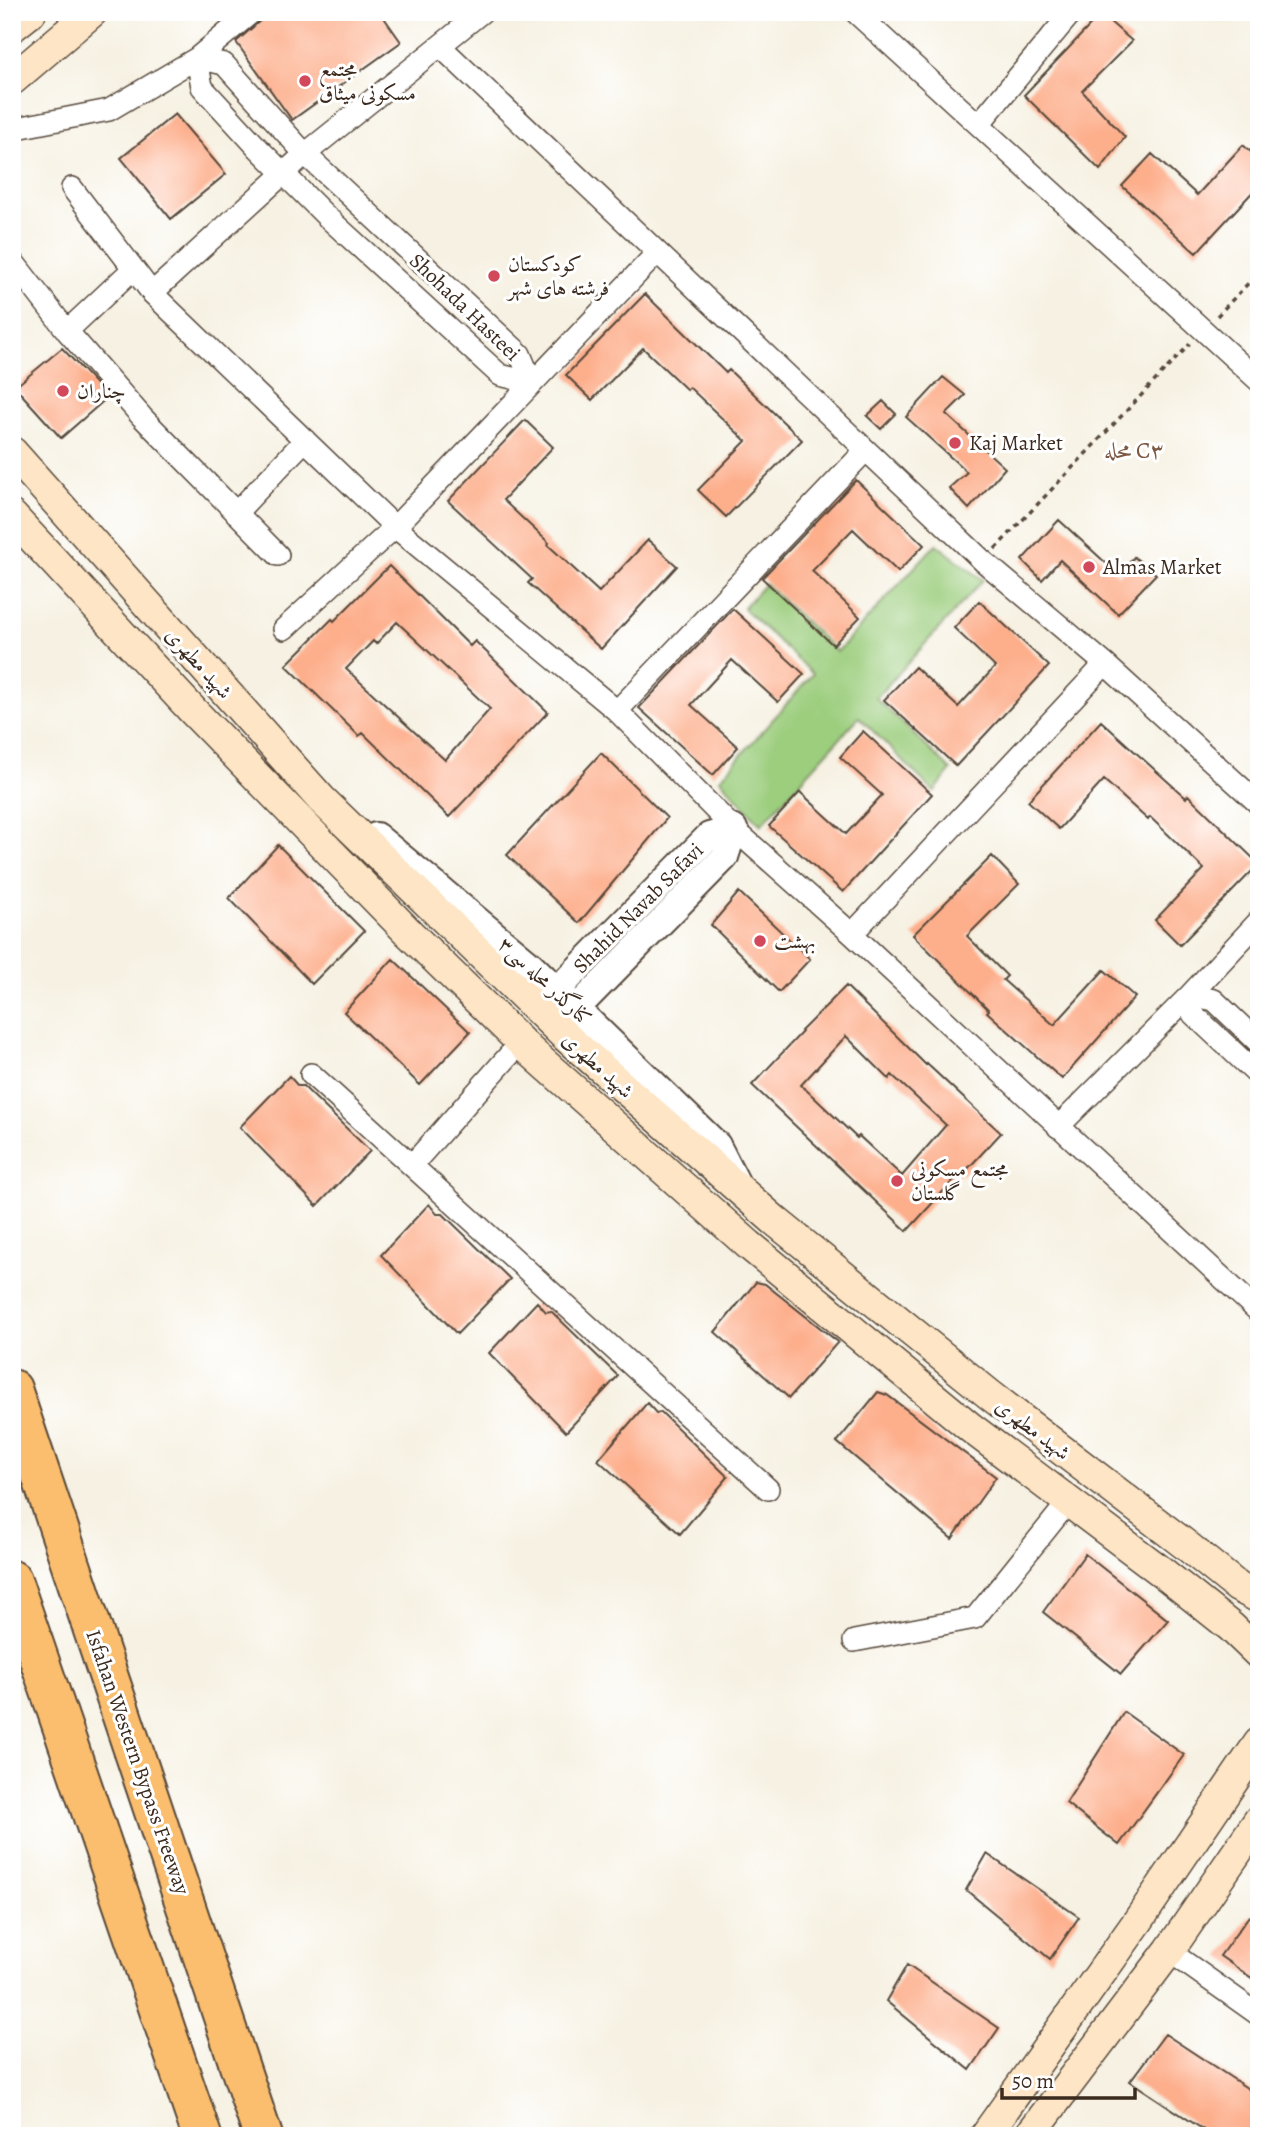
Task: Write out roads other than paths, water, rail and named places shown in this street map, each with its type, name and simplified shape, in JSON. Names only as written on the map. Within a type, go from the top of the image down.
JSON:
[{"type":"highway","name":"Isfahan Western Bypass Freeway","points":[[12,1389],[263,2136]]},
{"type":"highway","points":[[12,1580],[202,2136]]},
{"type":"main road","points":[[12,27],[30,12]]},
{"type":"main road","points":[[12,80],[92,12]]},
{"type":"main road","name":"شهید مطهری","points":[[12,452],[321,799],[564,1035],[741,1191],[990,1395],[1238,1587],[1259,1598]]},
{"type":"main road","name":"شهید مطهری","points":[[12,516],[194,712],[410,934],[521,1042],[749,1245],[971,1428],[1231,1627],[1259,1654]]},
{"type":"main road","points":[[1191,1596],[1206,1592],[1213,1586],[1217,1570]]},
{"type":"main road","points":[[985,2136],[1138,1921],[1259,1743]]},
{"type":"main road","points":[[1029,2136],[1169,1951],[1259,1820]]},
{"type":"street","points":[[12,129],[108,110],[197,58],[252,12]]},
{"type":"street","points":[[152,293],[305,154],[482,12]]},
{"type":"street","points":[[855,12],[1259,381]]},
{"type":"street","points":[[979,124],[1072,12]]},
{"type":"street","points":[[440,46],[983,561],[1105,664],[1259,804]]},
{"type":"street","name":"Shohada Hasteei","points":[[197,58],[224,64],[276,125],[305,154],[520,354],[532,383],[500,375],[326,216],[202,87],[197,58]]},
{"type":"street","points":[[72,188],[152,293],[395,527],[617,711],[734,829],[852,934],[1259,1312]]},
{"type":"street","points":[[284,629],[395,527],[657,253]]},
{"type":"street","points":[[12,260],[67,331],[142,417],[278,555]]},
{"type":"street","points":[[67,331],[133,269]]},
{"type":"street","points":[[236,513],[305,440]]},
{"type":"street","points":[[617,711],[866,450]]},
{"type":"street","points":[[852,934],[1105,664]]},
{"type":"street","name":"کنارگذر محله سی۳","points":[[321,799],[354,817],[531,965],[717,1145],[741,1191]]},
{"type":"street","name":"Shahid Navab Safavi","points":[[557,990],[709,836],[734,829]]},
{"type":"street","name":"Shahid Navab Safavi","points":[[576,1009],[725,857],[734,829]]},
{"type":"street","points":[[1058,1127],[1190,995],[1259,921]]},
{"type":"street","points":[[584,961],[583,975],[588,983],[602,983]]},
{"type":"street","points":[[1190,995],[1214,1000],[1259,1042]]},
{"type":"street","points":[[1190,995],[1193,1014],[1259,1076]]},
{"type":"street","points":[[412,1165],[521,1042]]},
{"type":"street","points":[[311,1074],[768,1489]]},
{"type":"street","points":[[854,1642],[975,1618],[1069,1501]]},
{"type":"street","points":[[1169,1951],[1259,2015]]},
{"type":"place","name":"مجتمع مسکونی میثاق","points":[[305,81]]},
{"type":"place","name":"کودکستان فرشته های شهر","points":[[494,276]]},
{"type":"place","name":"چناران","points":[[63,391]]},
{"type":"place","name":"Kaj Market","points":[[955,443]]},
{"type":"place","name":"Almas Market","points":[[1089,567]]},
{"type":"place","name":"بهشت","points":[[760,941]]},
{"type":"place","name":"مجتمع مسکونی گلستان","points":[[897,1181]]},
{"type":"district","name":"محله C۳","points":[[1134,450]]}]
